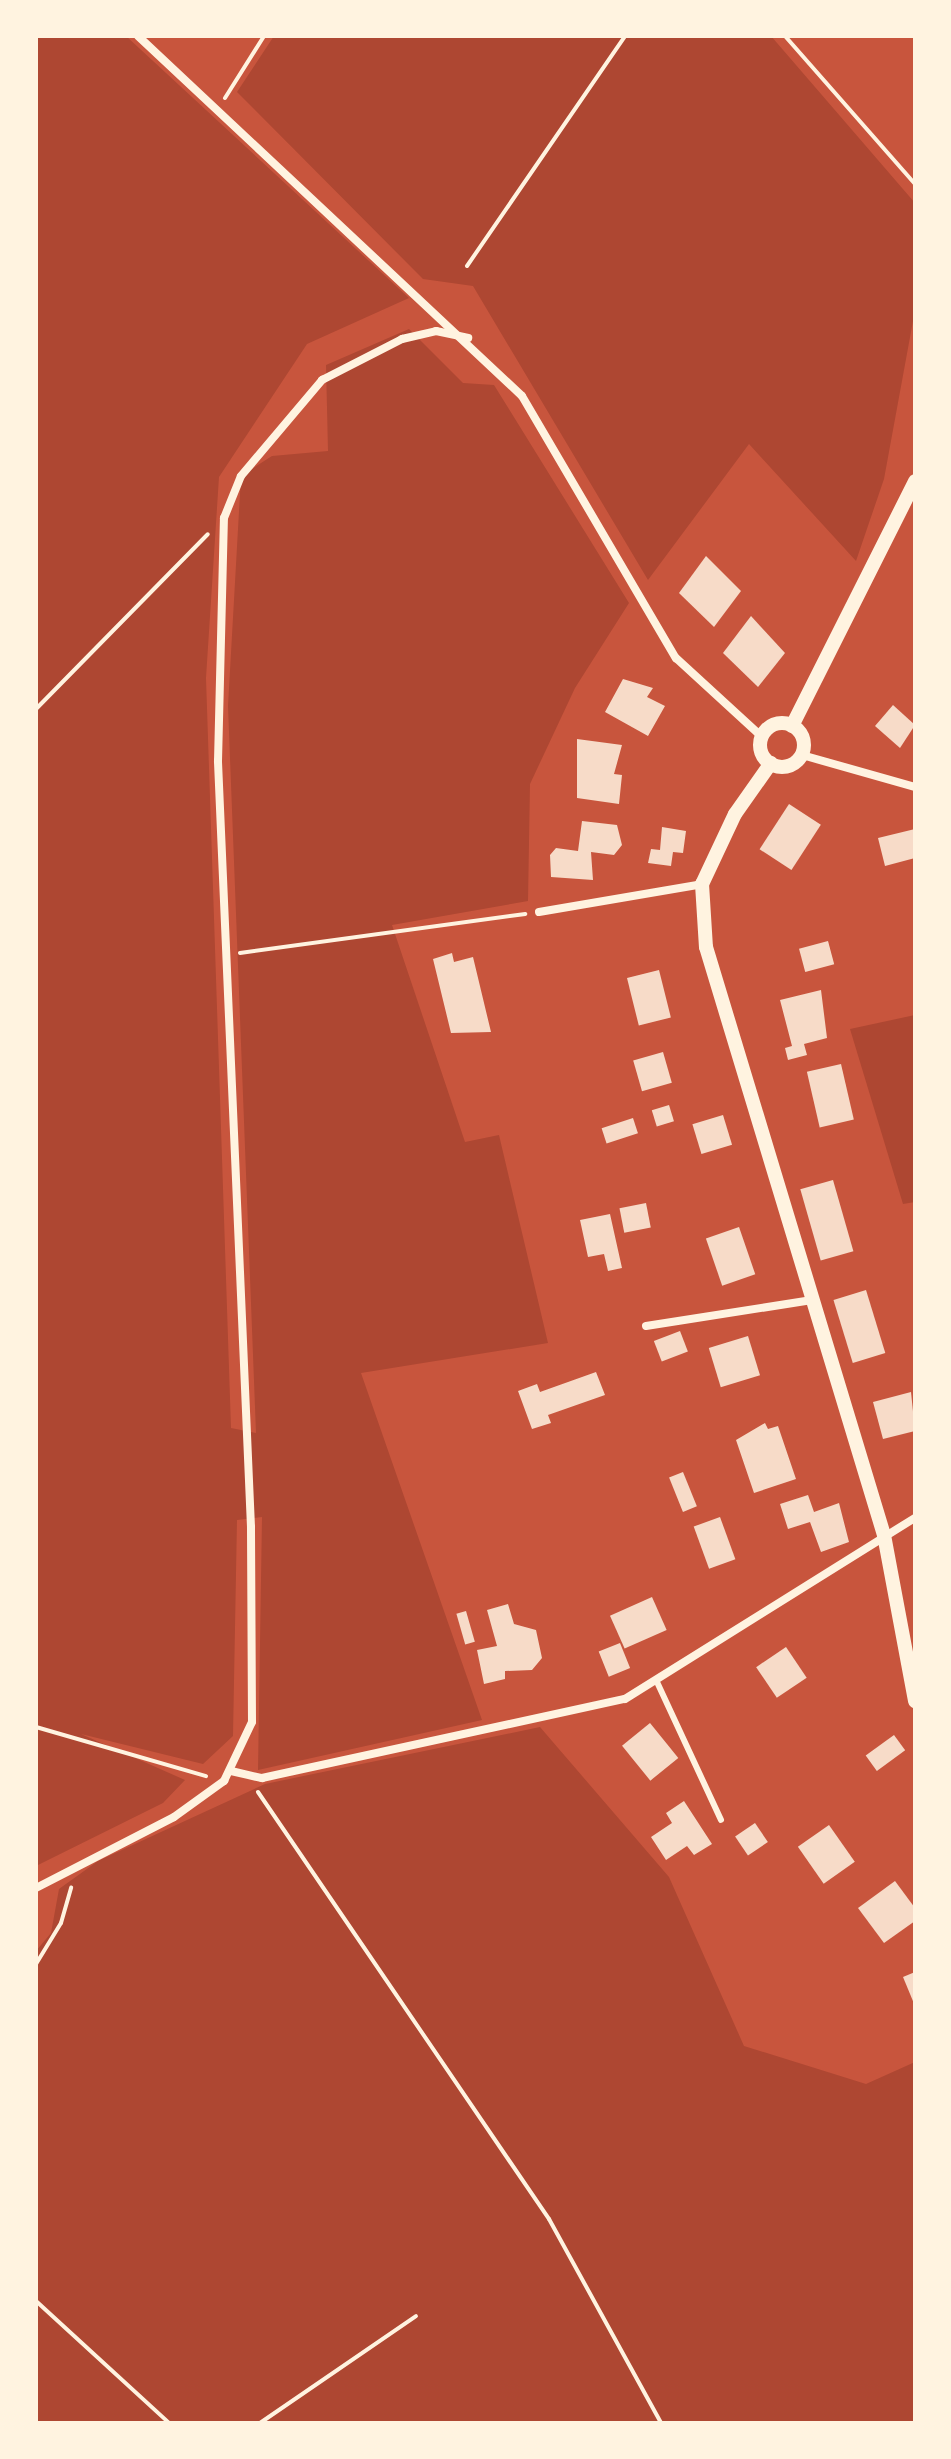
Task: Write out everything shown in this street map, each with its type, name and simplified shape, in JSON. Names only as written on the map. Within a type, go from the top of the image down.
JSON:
[{"type":"street","points":[[138,36],[219,106],[468,338],[522,396],[676,658],[761,736],[771,763]]},
{"type":"street","points":[[36,1888],[174,1817],[224,1781],[252,1722],[251,1527],[218,761],[224,518],[241,476],[322,380],[402,339],[436,331],[468,338]]},
{"type":"street","points":[[792,726],[915,481]]},
{"type":"street","points":[[761,736],[774,725],[792,726],[804,741],[802,755],[791,766],[771,763]]},
{"type":"street","points":[[802,755],[915,787]]},
{"type":"street","points":[[771,763],[735,814],[702,884],[706,947],[884,1535],[915,1701]]},
{"type":"street","points":[[539,912],[702,884]]},
{"type":"street","points":[[646,1326],[812,1300]]},
{"type":"street","points":[[231,1771],[262,1778],[625,1699],[657,1682],[915,1518]]},
{"type":"lane","points":[[657,1682],[721,1820]]},
{"type":"path","points":[[219,106],[264,36]]},
{"type":"path","points":[[467,266],[625,36]]},
{"type":"path","points":[[785,36],[915,184]]},
{"type":"path","points":[[36,709],[224,518]]},
{"type":"path","points":[[224,955],[539,912]]},
{"type":"path","points":[[36,1727],[224,1781]]},
{"type":"path","points":[[231,1771],[258,1792],[549,2219],[661,2423]]},
{"type":"path","points":[[36,1964],[61,1923],[73,1870]]},
{"type":"path","points":[[36,2301],[169,2423]]},
{"type":"path","points":[[260,2423],[416,2316]]},
{"type":"shaded area","points":[[36,36],[126,36],[409,298],[307,344],[219,477],[206,678],[231,1428],[256,1433],[228,706],[241,476],[272,456],[328,451],[326,365],[409,329],[463,383],[494,385],[629,603],[575,688],[530,784],[528,901],[392,925],[465,1142],[499,1135],[548,1343],[361,1373],[482,1720],[258,1770],[262,1517],[237,1520],[233,1736],[203,1764],[81,1734],[185,1780],[163,1803],[36,1866]]},
{"type":"shaded area","points":[[274,36],[771,36],[915,203],[915,310],[884,479],[856,561],[749,444],[648,580],[473,286],[423,279],[237,92]]},
{"type":"shaded area","points":[[915,1015],[915,1202],[903,1204],[850,1029]]},
{"type":"shaded area","points":[[540,1727],[669,1877],[744,2046],[866,2084],[915,2062],[915,2423],[36,2423],[36,1951],[51,1933],[59,1889],[98,1861],[265,1784]]},
{"type":"building","points":[[706,556],[741,591],[714,627],[679,593]]},
{"type":"building","points":[[751,616],[785,653],[758,687],[723,653]]},
{"type":"building","points":[[623,679],[653,688],[647,697],[665,706],[648,736],[605,712]]},
{"type":"building","points":[[893,705],[915,725],[900,748],[875,726]]},
{"type":"building","points":[[577,739],[622,745],[614,774],[622,775],[619,804],[577,798]]},
{"type":"building","points":[[789,804],[821,825],[791,870],[760,849]]},
{"type":"building","points":[[582,821],[617,825],[622,845],[614,855],[591,852],[593,880],[551,877],[550,855],[556,848],[578,851]]},
{"type":"building","points":[[662,827],[686,831],[683,853],[673,852],[671,866],[648,863],[651,849],[660,850]]},
{"type":"building","points":[[915,829],[915,858],[885,866],[878,838]]},
{"type":"building","points":[[828,941],[834,964],[805,972],[799,949]]},
{"type":"building","points":[[452,953],[454,962],[473,957],[491,1032],[451,1033],[433,959]]},
{"type":"building","points":[[659,970],[671,1018],[639,1026],[627,978]]},
{"type":"building","points":[[821,990],[827,1038],[804,1044],[807,1055],[788,1060],[785,1048],[792,1046],[780,1000]]},
{"type":"building","points":[[663,1052],[672,1083],[642,1091],[633,1061]]},
{"type":"building","points":[[841,1064],[854,1120],[820,1127],[807,1072]]},
{"type":"building","points":[[669,1105],[674,1121],[657,1127],[652,1110]]},
{"type":"building","points":[[723,1115],[732,1145],[701,1154],[692,1124]]},
{"type":"building","points":[[633,1118],[638,1133],[607,1143],[602,1128]]},
{"type":"building","points":[[833,1180],[853,1251],[821,1261],[800,1189]]},
{"type":"building","points":[[646,1203],[651,1228],[624,1233],[619,1208]]},
{"type":"building","points":[[610,1214],[622,1268],[608,1271],[604,1254],[588,1257],[580,1220]]},
{"type":"building","points":[[739,1227],[755,1274],[722,1286],[706,1238]]},
{"type":"building","points":[[866,1290],[885,1353],[853,1363],[833,1300]]},
{"type":"building","points":[[680,1331],[688,1352],[662,1362],[654,1341]]},
{"type":"building","points":[[748,1336],[760,1375],[721,1387],[709,1348]]},
{"type":"building","points":[[596,1372],[605,1395],[548,1415],[551,1423],[532,1429],[518,1391],[537,1384],[540,1392]]},
{"type":"building","points":[[911,1392],[915,1431],[883,1439],[873,1402]]},
{"type":"building","points":[[765,1423],[768,1429],[778,1426],[796,1479],[754,1493],[736,1440]]},
{"type":"building","points":[[683,1472],[697,1506],[683,1512],[669,1478]]},
{"type":"building","points":[[808,1495],[814,1512],[839,1503],[849,1542],[821,1552],[810,1522],[788,1529],[780,1504]]},
{"type":"building","points":[[720,1517],[735,1559],[709,1569],[694,1527]]},
{"type":"building","points":[[652,1597],[667,1630],[625,1649],[610,1616]]},
{"type":"building","points":[[508,1604],[514,1624],[536,1630],[542,1658],[532,1670],[505,1671],[505,1679],[484,1684],[477,1650],[497,1646],[487,1610]]},
{"type":"building","points":[[466,1611],[475,1642],[465,1645],[456,1614]]},
{"type":"building","points":[[620,1643],[630,1668],[609,1677],[599,1652]]},
{"type":"building","points":[[786,1647],[807,1678],[777,1698],[756,1667]]},
{"type":"building","points":[[650,1723],[678,1758],[650,1781],[622,1746]]},
{"type":"building","points":[[894,1735],[905,1750],[877,1771],[866,1756]]},
{"type":"building","points":[[684,1801],[712,1844],[694,1855],[687,1846],[666,1860],[651,1837],[672,1823],[666,1813]]},
{"type":"building","points":[[755,1823],[768,1842],[748,1855],[735,1836]]},
{"type":"building","points":[[829,1825],[855,1862],[824,1884],[798,1847]]},
{"type":"building","points":[[895,1881],[915,1908],[915,1921],[884,1943],[858,1908]]},
{"type":"building","points":[[915,1972],[915,2006],[903,1977]]}]
